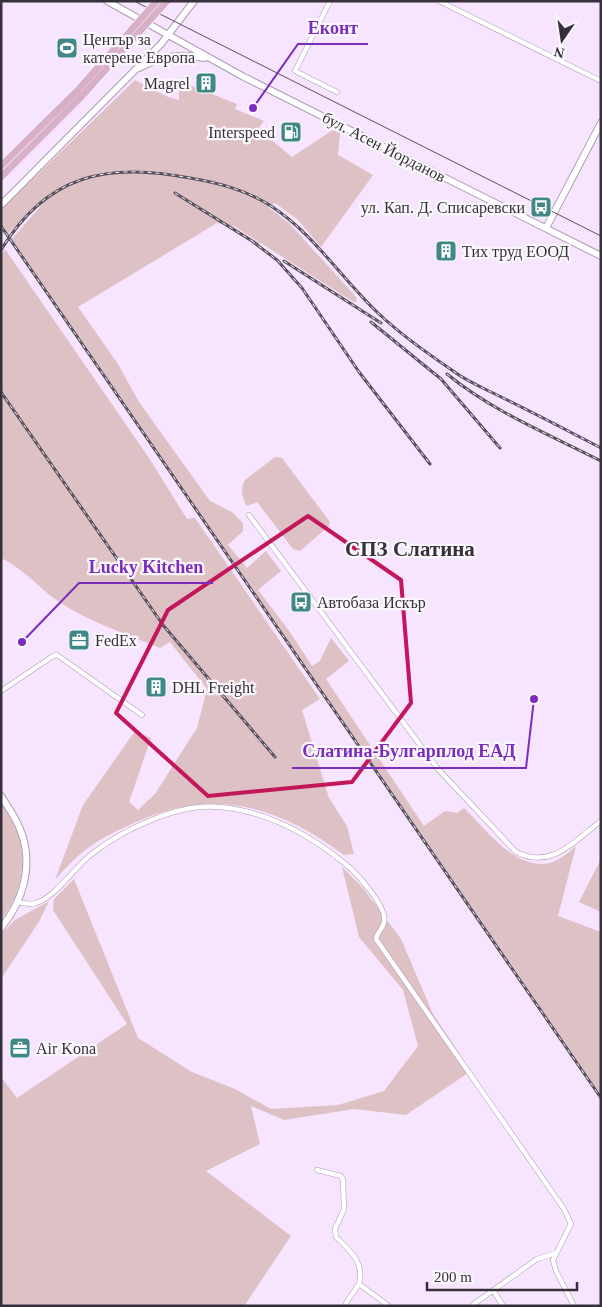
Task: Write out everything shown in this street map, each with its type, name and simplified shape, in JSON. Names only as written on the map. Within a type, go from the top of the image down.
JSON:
[{"type":"main road","name":"бул. Асен Йорданов","points":[[106,1],[212,60],[601,256]]},
{"type":"main road","points":[[1,166],[82,85],[157,1]]},
{"type":"main road","points":[[1,177],[82,96],[167,1]]},
{"type":"main road","points":[[1,205],[168,36],[194,1]]},
{"type":"main road","points":[[130,74],[148,63],[171,56],[194,56],[212,60]]},
{"type":"main road","points":[[546,228],[601,123]]},
{"type":"main road","points":[[1,796],[20,829],[26,847],[27,865],[18,902],[1,928]]},
{"type":"street","points":[[330,1],[295,71],[337,92]]},
{"type":"street","points":[[439,1],[601,81]]},
{"type":"street","points":[[249,515],[438,769],[516,852],[533,859],[550,857],[601,821]]},
{"type":"street","points":[[1,691],[53,656],[57,656],[142,715]]},
{"type":"street","points":[[18,902],[30,904],[46,898],[92,854],[117,836],[151,819],[187,810],[218,807],[248,813],[298,830],[318,842],[355,874],[384,912],[385,922],[376,939],[564,1209],[571,1224],[566,1238],[553,1260],[556,1272],[574,1306]]},
{"type":"street","points":[[317,1170],[341,1176],[343,1180],[344,1209],[334,1233],[357,1258],[361,1273],[359,1284],[346,1303]]},
{"type":"street","points":[[471,1306],[537,1259],[556,1253]]},
{"type":"street","points":[[359,1284],[388,1306]]},
{"type":"street","points":[[493,1290],[503,1306]]},
{"type":"highlighted area","points":[[308,516],[401,580],[411,703],[352,782],[208,796],[116,713],[168,610]]},
{"type":"shaded area","points":[[135,80],[168,97],[179,100],[179,81],[237,104],[235,109],[264,121],[258,129],[292,157],[333,130],[340,133],[338,155],[373,175],[321,247],[297,219],[275,203],[268,207],[289,223],[357,298],[355,303],[234,226],[217,223],[78,307],[118,364],[139,402],[210,501],[232,512],[243,523],[243,531],[228,545],[247,568],[266,551],[281,571],[258,590],[290,632],[312,666],[320,661],[331,638],[349,661],[326,679],[424,826],[445,811],[457,813],[464,808],[502,846],[513,855],[525,861],[537,864],[550,863],[561,858],[576,846],[558,916],[601,932],[601,1095],[12,239],[40,207],[37,203],[8,234],[1,223],[1,211],[7,204]]},
{"type":"shaded area","points":[[5,249],[149,458],[187,519],[195,518],[320,699],[302,710],[329,798],[347,826],[354,854],[344,855],[294,824],[269,813],[244,807],[217,804],[191,806],[163,812],[109,835],[82,852],[55,880],[83,805],[135,731],[151,738],[129,802],[138,810],[155,794],[197,728],[207,689],[170,642],[160,648],[70,609],[17,567],[1,558],[1,257]]},
{"type":"shaded area","points":[[275,457],[282,458],[330,522],[329,526],[300,551],[293,549],[257,502],[247,506],[243,496],[242,486],[245,480]]},
{"type":"shaded area","points":[[1,802],[20,840],[22,864],[21,876],[14,900],[1,920]]},
{"type":"shaded area","points":[[601,859],[601,912],[579,902]]},
{"type":"shaded area","points":[[342,867],[363,888],[401,939],[433,1014],[471,1071],[406,1115],[354,1109],[284,1120],[251,1106],[260,1144],[206,1171],[291,1236],[244,1306],[1,1306],[1,1077],[17,1098],[127,1024],[53,910],[54,899],[74,879],[138,1038],[192,1072],[235,1089],[271,1109],[338,1105],[384,1091],[418,1046],[403,990],[359,937]]},
{"type":"shaded area","points":[[49,901],[40,920],[1,979],[1,934],[15,920]]},
{"type":"tram line","points":[[134,1],[601,236]]},
{"type":"railway","points":[[1,250],[19,224],[38,204],[59,190],[82,180],[106,174],[132,172],[160,173],[211,182],[232,188],[262,200],[286,217],[314,243],[378,313],[406,337],[461,377],[601,448]]},
{"type":"railway","points":[[175,193],[257,244]]},
{"type":"railway","points":[[1,226],[601,1098]]},
{"type":"railway","points":[[252,241],[277,260],[302,288],[359,372],[430,464]]},
{"type":"railway","points":[[284,261],[381,323]]},
{"type":"railway","points":[[371,322],[441,379],[500,448]]},
{"type":"railway","points":[[447,374],[502,411],[601,461]]},
{"type":"railway","points":[[1,392],[163,625],[275,757]]},
{"type":"place","name":"Център за катерене Европа","points":[[67,48]]},
{"type":"place","name":"Magrel","points":[[206,83]]},
{"type":"place","name":"Еконт","points":[[253,108]]},
{"type":"place","name":"Interspeed","points":[[291,132]]},
{"type":"place","name":"ул. Кап. Д. Списаревски","points":[[541,207]]},
{"type":"place","name":"Тих труд ЕООД","points":[[446,251]]},
{"type":"place","name":"Автобаза Искър","points":[[301,602]]},
{"type":"place","name":"FedEx","points":[[79,640]]},
{"type":"place","name":"Lucky Kitchen","points":[[22,642]]},
{"type":"place","name":"DHL Freight","points":[[156,687]]},
{"type":"place","name":"Слатина-Булгарплод ЕАД","points":[[534,699]]},
{"type":"place","name":"Air Kona","points":[[20,1048]]},
{"type":"district","name":"СПЗ Слатина","points":[[410,549]]}]
